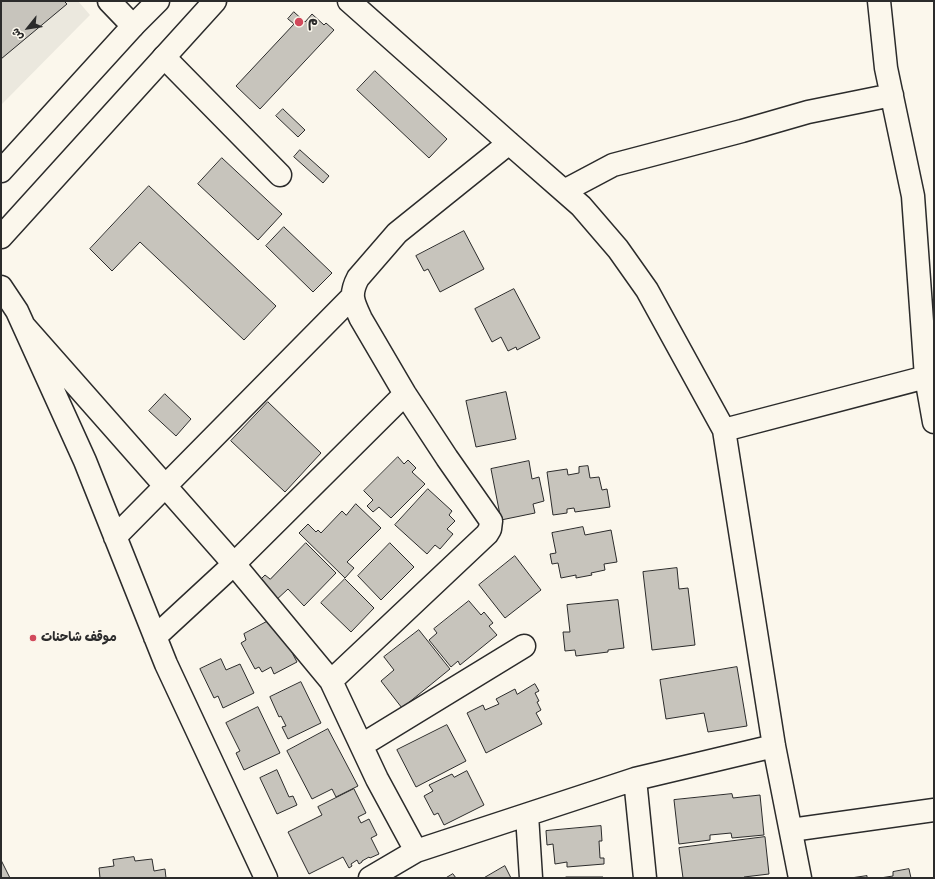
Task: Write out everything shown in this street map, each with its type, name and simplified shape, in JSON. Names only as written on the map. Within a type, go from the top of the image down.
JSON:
[{"type":"main road","points":[[109,1],[133,26]]},
{"type":"main road","points":[[1,171],[133,26],[158,1]]},
{"type":"main road","points":[[1,237],[215,1]]},
{"type":"main road","points":[[350,1],[581,206],[618,249],[647,290],[724,430],[774,746],[800,878]]},
{"type":"main road","points":[[879,1],[886,68],[913,196],[934,422]]},
{"type":"main road","points":[[164,57],[280,174]]},
{"type":"main road","points":[[564,191],[614,165],[808,112],[892,94]]},
{"type":"main road","points":[[331,681],[487,534],[490,529],[491,521],[405,394],[361,319],[352,297],[354,286],[358,278],[397,233],[509,143]]},
{"type":"main road","points":[[1,287],[18,311],[85,461],[166,664],[266,878]]},
{"type":"main road","points":[[115,537],[352,297]]},
{"type":"main road","points":[[24,326],[234,564],[331,681],[332,687],[362,745],[377,779],[416,851]]},
{"type":"main road","points":[[724,430],[930,376]]},
{"type":"main road","points":[[155,637],[234,564],[405,394]]},
{"type":"main road","points":[[362,745],[524,646]]},
{"type":"main road","points":[[370,878],[416,851],[635,779],[774,746]]},
{"type":"main road","points":[[635,779],[645,878]]},
{"type":"main road","points":[[791,830],[934,810]]},
{"type":"main road","points":[[527,815],[531,878]]},
{"type":"shaded area","points":[[1,1],[78,1],[90,15],[1,105]]},
{"type":"building","points":[[1,1],[64,1],[67,4],[1,59]]},
{"type":"building","points":[[294,12],[305,22],[312,14],[324,25],[326,23],[334,30],[260,109],[236,86],[294,24],[288,19]]},
{"type":"building","points":[[375,71],[447,139],[429,158],[357,90]]},
{"type":"building","points":[[283,109],[305,130],[298,137],[276,116]]},
{"type":"building","points":[[300,150],[329,176],[323,183],[294,157]]},
{"type":"building","points":[[222,158],[282,214],[258,240],[198,184]]},
{"type":"building","points":[[149,186],[276,306],[244,340],[140,242],[112,271],[90,249]]},
{"type":"building","points":[[284,227],[332,273],[313,292],[266,246]]},
{"type":"building","points":[[464,231],[484,269],[440,292],[428,269],[424,271],[416,256]]},
{"type":"building","points":[[514,289],[540,338],[517,350],[516,347],[508,351],[501,337],[492,342],[475,309]]},
{"type":"building","points":[[506,392],[516,439],[476,447],[466,401]]},
{"type":"building","points":[[165,394],[191,419],[176,436],[149,411]]},
{"type":"building","points":[[268,402],[321,453],[285,492],[231,441]]},
{"type":"building","points":[[398,457],[404,464],[408,460],[416,468],[412,472],[425,484],[391,518],[379,507],[373,512],[367,506],[373,500],[364,491]]},
{"type":"building","points":[[529,461],[532,479],[539,477],[544,501],[533,504],[535,513],[501,520],[491,469]]},
{"type":"building","points":[[588,466],[590,478],[599,477],[602,490],[607,489],[610,507],[575,512],[574,508],[567,509],[567,513],[553,515],[547,472],[567,469],[568,475],[579,473],[579,467]]},
{"type":"building","points":[[428,489],[452,511],[449,515],[455,521],[447,529],[453,534],[440,549],[435,545],[427,554],[395,525]]},
{"type":"building","points":[[356,504],[381,528],[347,562],[354,568],[345,578],[299,533],[308,524],[316,532],[318,530],[321,533],[342,511],[346,515]]},
{"type":"building","points":[[583,527],[585,535],[611,530],[617,562],[604,564],[605,570],[591,573],[592,575],[576,578],[576,575],[561,578],[558,563],[552,564],[550,554],[556,553],[552,533]]},
{"type":"building","points":[[306,543],[336,573],[304,606],[288,589],[274,602],[256,584],[265,575],[270,579]]},
{"type":"building","points":[[390,543],[414,567],[381,600],[358,576]]},
{"type":"building","points":[[515,556],[541,590],[505,618],[479,585]]},
{"type":"building","points":[[677,568],[679,589],[688,588],[695,645],[652,650],[643,572]]},
{"type":"building","points":[[345,579],[374,608],[351,632],[321,603]]},
{"type":"building","points":[[618,600],[624,648],[608,650],[608,652],[576,656],[575,650],[565,651],[563,632],[570,632],[567,605]]},
{"type":"building","points":[[469,601],[481,615],[484,612],[493,623],[489,626],[497,635],[460,665],[458,661],[451,667],[429,640],[437,633],[434,629]]},
{"type":"building","points":[[274,618],[297,662],[274,674],[271,667],[262,672],[259,667],[255,669],[241,643],[246,640],[244,634]]},
{"type":"building","points":[[419,630],[450,669],[402,708],[381,681],[394,670],[384,657]]},
{"type":"building","points":[[221,659],[226,670],[240,664],[254,693],[223,708],[218,696],[214,698],[200,669]]},
{"type":"building","points":[[737,667],[747,726],[708,732],[704,713],[666,719],[660,680]]},
{"type":"building","points":[[301,682],[321,723],[288,739],[282,727],[286,726],[281,716],[279,717],[270,697]]},
{"type":"building","points":[[535,684],[539,691],[535,693],[541,710],[536,713],[542,724],[486,753],[467,713],[483,705],[485,710],[499,704],[496,699],[515,689],[517,694]]},
{"type":"building","points":[[258,707],[280,753],[244,770],[236,753],[240,751],[226,723]]},
{"type":"building","points":[[447,725],[466,761],[416,787],[397,750]]},
{"type":"building","points":[[328,729],[358,786],[336,797],[332,789],[312,799],[287,751]]},
{"type":"building","points":[[277,770],[289,797],[293,796],[297,805],[277,814],[260,778]]},
{"type":"building","points":[[467,771],[484,805],[444,825],[438,813],[434,815],[424,796],[433,791],[429,785],[452,774],[454,777]]},
{"type":"building","points":[[354,789],[366,813],[358,817],[361,823],[369,819],[377,835],[371,838],[379,854],[370,858],[369,857],[359,864],[357,860],[351,864],[352,866],[349,868],[343,857],[309,874],[288,832],[322,815],[318,807]]},
{"type":"building","points":[[732,794],[733,798],[760,795],[764,835],[732,838],[731,833],[710,835],[710,840],[679,844],[674,800]]},
{"type":"building","points":[[601,826],[602,841],[599,841],[600,858],[604,858],[604,864],[567,867],[567,862],[555,864],[553,844],[547,845],[546,831]]},
{"type":"building","points":[[765,837],[769,874],[744,878],[683,878],[679,848]]},
{"type":"building","points":[[134,857],[135,861],[152,859],[154,871],[165,869],[166,878],[100,878],[99,868],[114,866],[113,860]]},
{"type":"building","points":[[1,860],[10,878],[1,878]]},
{"type":"building","points":[[505,866],[511,878],[484,878]]},
{"type":"building","points":[[909,869],[911,878],[880,878],[893,876],[893,872]]},
{"type":"building","points":[[453,874],[456,878],[446,878]]},
{"type":"building","points":[[867,876],[867,878],[851,878]]},
{"type":"building","points":[[603,877],[603,878],[566,878]]},
{"type":"place","name":"م","points":[[299,22]]},
{"type":"place","name":"موقف شاحنات","points":[[33,638]]}]
